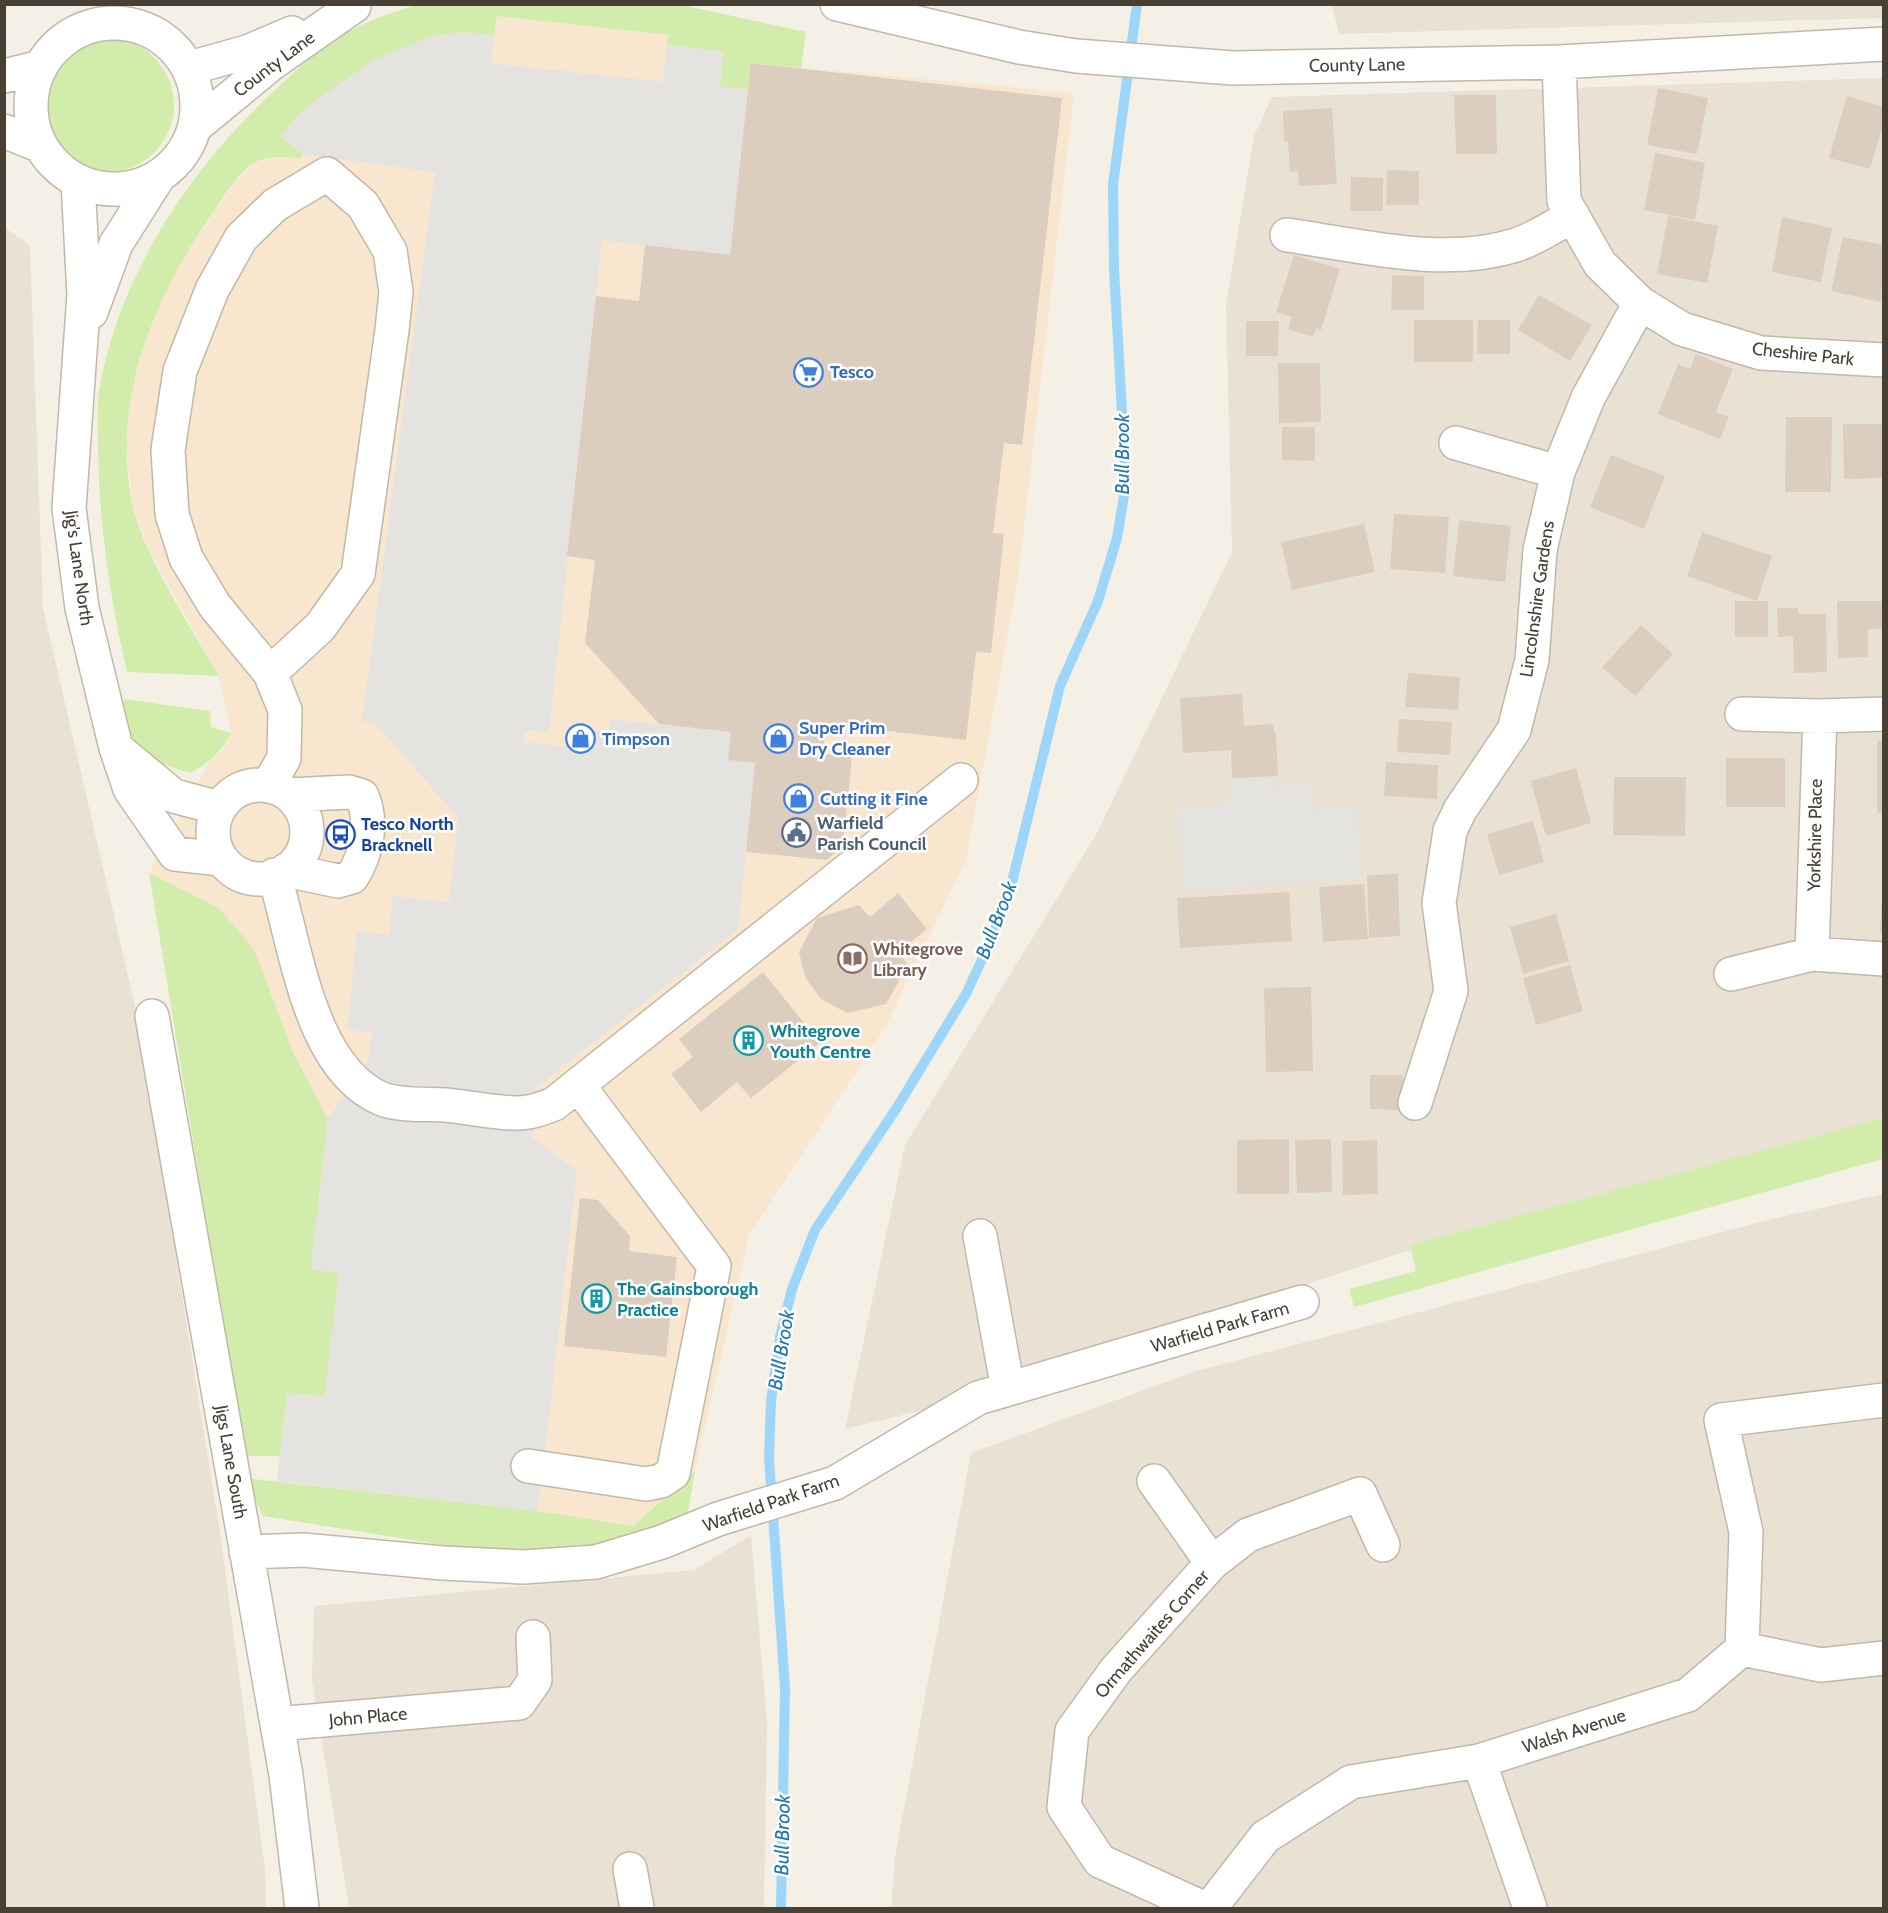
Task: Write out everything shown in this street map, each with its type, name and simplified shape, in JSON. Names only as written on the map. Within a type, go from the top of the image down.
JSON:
[{"type":"street","name":"County Lane","points":[[837,4],[1019,47],[1076,56],[1233,68],[1559,62],[1884,44]]},
{"type":"street","name":"County Lane","points":[[189,69],[247,52],[355,5]]},
{"type":"street","name":"County Lane","points":[[196,125],[271,64],[355,5]]},
{"type":"street","points":[[77,18],[115,22],[142,18],[169,42],[189,69],[198,96],[196,125],[185,152],[157,178],[129,188],[100,188],[78,182],[54,164],[41,146],[31,112],[37,74],[52,49],[77,18]]},
{"type":"street","name":"Cheshire Park","points":[[1559,62],[1564,201],[1600,264],[1640,303],[1682,329],[1761,352],[1884,360]]},
{"type":"street","points":[[4,76],[41,67]]},
{"type":"street","points":[[4,131],[41,146]]},
{"type":"street","points":[[270,673],[320,627],[358,574],[392,330],[396,292],[390,251],[363,205],[327,174],[275,205],[241,238],[212,290],[180,371],[168,450],[172,514],[186,558],[215,606],[270,673],[285,710],[284,759],[278,790]]},
{"type":"street","name":"Jig's Lane North","points":[[80,348],[116,244],[157,178]]},
{"type":"street","name":"Jig's Lane North","points":[[78,182],[84,294],[69,508],[82,608],[116,748],[130,789],[175,854],[221,859]]},
{"type":"street","points":[[1287,235],[1419,254],[1470,253],[1516,245],[1573,216]]},
{"type":"street","name":"Lincolnshire Gardens","points":[[1415,1103],[1451,991],[1439,903],[1450,831],[1460,810],[1514,730],[1532,660],[1540,550],[1558,472],[1588,398],[1640,303]]},
{"type":"street","points":[[1456,443],[1558,472]]},
{"type":"street","points":[[1742,714],[1820,716],[1884,714]]},
{"type":"street","name":"Yorkshire Place","points":[[1812,954],[1820,716]]},
{"type":"street","points":[[116,748],[174,796],[219,808]]},
{"type":"street","points":[[280,873],[299,970],[329,1051],[347,1073],[383,1099],[527,1113],[554,1104],[961,780]]},
{"type":"street","points":[[278,790],[304,816],[307,831],[304,848],[295,863],[280,873],[261,878],[245,876],[221,859],[214,844],[213,827],[219,808],[230,796],[243,788],[349,792],[362,796],[369,812],[363,857],[352,877],[338,881],[280,873]]},
{"type":"street","points":[[1731,974],[1812,954],[1884,959]]},
{"type":"street","name":"Jigs Lane South","points":[[152,1016],[235,1473],[246,1552],[277,1724],[302,1908]]},
{"type":"street","points":[[528,1466],[646,1484],[661,1481],[673,1473],[714,1266],[578,1085]]},
{"type":"street","points":[[980,1236],[1008,1389]]},
{"type":"street","name":"Warfield Park Farm","points":[[246,1552],[303,1550],[443,1563],[523,1567],[596,1562],[662,1542],[718,1519],[835,1483],[978,1398],[1302,1302]]},
{"type":"street","points":[[1884,1400],[1721,1420],[1746,1532],[1742,1649],[1821,1665],[1884,1658]]},
{"type":"street","name":"Ormathwaites Corner","points":[[1154,1481],[1212,1563]]},
{"type":"street","name":"Ormathwaites Corner","points":[[1203,1908],[1100,1861],[1064,1807],[1072,1731],[1116,1670],[1212,1563],[1248,1535],[1360,1494],[1383,1545]]},
{"type":"street","name":"John Place","points":[[277,1724],[519,1703],[535,1680],[533,1637]]},
{"type":"street","name":"Walsh Avenue","points":[[1210,1908],[1265,1837],[1351,1782],[1479,1761],[1688,1695],[1742,1649]]},
{"type":"street","points":[[1479,1761],[1530,1908]]},
{"type":"street","points":[[630,1869],[637,1908]]},
{"type":"shaded area","points":[[1883,4],[1883,18],[1339,34],[1332,5]]},
{"type":"shaded area","points":[[497,16],[668,35],[667,46],[751,63],[1074,93],[1018,578],[966,860],[885,1028],[749,1235],[695,1471],[633,1526],[538,1511],[277,1481],[325,1397],[339,1273],[311,1269],[328,1119],[219,908],[149,873],[208,764],[224,748],[231,733],[219,676],[150,552],[132,504],[126,445],[131,392],[149,330],[170,278],[233,184],[255,163],[262,159],[300,158],[303,153]]},
{"type":"shaded area","points":[[462,32],[494,35],[491,63],[663,82],[667,45],[723,52],[720,87],[748,90],[730,255],[602,240],[549,732],[525,730],[524,742],[593,750],[596,731],[608,733],[610,719],[731,732],[728,760],[755,763],[738,929],[537,1087],[533,1138],[577,1171],[538,1511],[277,1481],[287,1393],[325,1397],[339,1273],[311,1269],[328,1119],[369,1060],[372,1032],[347,1030],[357,931],[389,935],[393,896],[449,902],[458,818],[375,723],[362,721],[435,172],[303,154],[281,137],[296,118],[319,98],[375,59],[432,36]]},
{"type":"shaded area","points":[[1883,78],[1883,1118],[1388,1257],[961,1401],[845,1429],[905,1145],[1097,833],[1232,552],[1226,305],[1254,136],[1272,97]]},
{"type":"shaded area","points":[[4,227],[30,246],[43,608],[138,1019],[221,1539],[265,1869],[266,1908],[5,1908]]},
{"type":"shaded area","points":[[1271,779],[1271,787],[1313,785],[1315,811],[1356,808],[1360,879],[1182,889],[1178,806],[1229,803],[1228,781]]},
{"type":"shaded area","points":[[1883,1194],[1883,1908],[891,1908],[895,1856],[971,1453],[1196,1371],[1768,1220]]},
{"type":"shaded area","points":[[751,1535],[767,1722],[764,1908],[349,1908],[312,1680],[314,1606],[694,1570]]},
{"type":"green space","points":[[417,5],[682,5],[806,32],[801,68],[752,63],[749,89],[720,87],[723,52],[667,45],[668,35],[497,16],[494,35],[462,32],[319,98],[296,118],[281,137],[303,154],[300,158],[264,159],[245,170],[212,214],[172,280],[142,351],[127,426],[127,464],[132,503],[146,545],[219,676],[127,672],[115,617],[103,533],[98,416],[100,385],[111,340],[126,297],[169,216],[195,178],[255,109],[309,58],[333,41],[368,22]]},
{"type":"green space","points":[[107,38],[133,43],[154,58],[169,79],[174,105],[169,131],[154,152],[133,167],[107,172],[81,167],[60,152],[45,131],[40,105],[45,79],[60,58],[81,43]]},
{"type":"green space","points":[[124,699],[210,711],[211,727],[231,733],[219,752],[197,769],[190,773],[174,768],[149,758],[132,742],[124,717]]},
{"type":"green space","points":[[149,873],[219,908],[254,949],[292,1050],[328,1119],[311,1269],[339,1273],[325,1397],[287,1393],[280,1456],[245,1456]]},
{"type":"green space","points":[[1883,1118],[1883,1159],[1354,1307],[1349,1289],[1416,1271],[1410,1245]]},
{"type":"green space","points":[[695,1471],[688,1513],[656,1535],[595,1556],[455,1547],[263,1516],[245,1478],[538,1511],[633,1526]]},
{"type":"building","name":"Tesco","points":[[751,63],[1062,98],[1022,445],[1004,443],[993,533],[1004,534],[991,653],[976,652],[966,740],[826,724],[823,754],[852,756],[843,846],[827,860],[746,852],[755,763],[728,760],[731,732],[659,724],[585,643],[595,560],[567,556],[596,296],[639,301],[645,245],[730,255]]},
{"type":"building","points":[[1658,88],[1708,98],[1697,154],[1647,145]]},
{"type":"building","points":[[1454,95],[1496,95],[1497,154],[1456,154]]},
{"type":"building","points":[[1847,96],[1884,107],[1884,122],[1870,169],[1829,158]]},
{"type":"building","points":[[1332,108],[1337,184],[1299,186],[1298,171],[1290,172],[1288,142],[1284,142],[1283,111]]},
{"type":"building","points":[[1655,153],[1705,163],[1695,220],[1644,210]]},
{"type":"building","points":[[1387,170],[1419,171],[1419,205],[1386,205]]},
{"type":"building","points":[[1351,177],[1383,178],[1383,211],[1350,211]]},
{"type":"building","points":[[1668,216],[1718,226],[1707,283],[1657,274]]},
{"type":"building","points":[[1782,217],[1832,228],[1821,282],[1772,272]]},
{"type":"building","points":[[1843,237],[1884,245],[1881,302],[1831,291]]},
{"type":"building","points":[[1294,255],[1340,269],[1321,330],[1316,328],[1313,337],[1288,329],[1292,317],[1276,312]]},
{"type":"building","points":[[1392,275],[1424,276],[1424,310],[1391,310]]},
{"type":"building","points":[[1539,295],[1592,325],[1570,361],[1518,330]]},
{"type":"building","points":[[1414,320],[1473,320],[1473,362],[1414,362]]},
{"type":"building","points":[[1478,320],[1510,320],[1510,354],[1477,354]]},
{"type":"building","points":[[1246,321],[1279,321],[1278,356],[1246,356]]},
{"type":"building","points":[[1696,354],[1733,369],[1716,412],[1729,417],[1720,439],[1658,414],[1678,364],[1690,369]]},
{"type":"building","points":[[1278,363],[1320,363],[1321,422],[1279,423]]},
{"type":"building","points":[[1786,417],[1832,417],[1831,492],[1785,492]]},
{"type":"building","points":[[1843,424],[1884,424],[1884,478],[1844,479]]},
{"type":"building","points":[[1282,427],[1315,427],[1315,461],[1282,460]]},
{"type":"building","points":[[1611,455],[1665,476],[1644,529],[1590,507]]},
{"type":"building","points":[[1394,514],[1449,517],[1445,573],[1390,569]]},
{"type":"building","points":[[1459,520],[1511,526],[1505,582],[1453,576]]},
{"type":"building","points":[[1364,524],[1375,572],[1292,590],[1281,542]]},
{"type":"building","points":[[1702,532],[1772,556],[1757,601],[1687,576]]},
{"type":"building","points":[[1735,601],[1768,601],[1768,637],[1735,637]]},
{"type":"building","points":[[1837,601],[1884,601],[1884,629],[1868,629],[1868,657],[1838,658]]},
{"type":"building","points":[[1777,608],[1798,608],[1798,614],[1826,614],[1827,672],[1794,673],[1793,636],[1778,637]]},
{"type":"building","points":[[1641,625],[1673,654],[1635,696],[1602,667]]},
{"type":"building","points":[[1408,673],[1460,677],[1458,710],[1405,707]]},
{"type":"building","points":[[1242,694],[1244,726],[1272,724],[1276,735],[1278,776],[1232,778],[1231,750],[1183,753],[1180,698]]},
{"type":"building","points":[[1399,719],[1452,722],[1450,755],[1397,752]]},
{"type":"building","name":"Timpson","points":[[569,727],[596,731],[593,750],[566,747]]},
{"type":"building","points":[[1877,741],[1884,741],[1884,813],[1877,813]]},
{"type":"building","points":[[1726,758],[1785,758],[1785,807],[1726,807]]},
{"type":"building","points":[[1386,762],[1438,765],[1437,799],[1384,796]]},
{"type":"building","points":[[1576,768],[1591,823],[1546,836],[1531,781]]},
{"type":"building","points":[[1614,777],[1686,777],[1685,836],[1613,835]]},
{"type":"building","points":[[1533,821],[1544,862],[1499,875],[1487,834]]},
{"type":"building","points":[[1398,874],[1400,936],[1369,938],[1367,875]]},
{"type":"building","points":[[1364,884],[1368,939],[1323,942],[1319,887]]},
{"type":"building","points":[[1289,892],[1292,941],[1180,948],[1177,898]]},
{"type":"building","points":[[1882,892],[1884,892],[1884,933],[1880,933]]},
{"type":"building","name":"Whitegrove Library","points":[[898,893],[927,929],[899,952],[908,965],[886,1004],[847,1013],[821,999],[805,977],[799,952],[817,918],[859,905],[870,917]]},
{"type":"building","points":[[1556,914],[1569,961],[1523,974],[1510,927]]},
{"type":"building","points":[[1570,965],[1583,1011],[1536,1025],[1523,978]]},
{"type":"building","name":"Whitegrove Youth Centre","points":[[763,972],[820,1043],[751,1098],[737,1082],[701,1112],[671,1074],[693,1057],[679,1039]]},
{"type":"building","points":[[1311,987],[1313,1071],[1266,1072],[1264,988]]},
{"type":"building","points":[[1370,1075],[1403,1075],[1403,1110],[1370,1109]]},
{"type":"building","points":[[1289,1139],[1289,1194],[1237,1194],[1237,1140]]},
{"type":"building","points":[[1331,1139],[1332,1192],[1297,1193],[1295,1140]]},
{"type":"building","points":[[1377,1140],[1378,1194],[1343,1195],[1342,1141]]},
{"type":"building","points":[[580,1198],[598,1200],[630,1236],[629,1251],[677,1257],[666,1357],[564,1346]]},
{"type":"waterway","name":"Bull Brook","points":[[781,1908],[785,1688],[769,1458],[771,1401],[780,1337],[792,1289],[815,1230],[896,1109],[966,994],[991,940],[1013,878],[1060,686],[1098,601],[1117,538],[1126,484],[1114,269],[1113,185],[1137,4]]},
{"type":"place","name":"Tesco","points":[[809,372]]},
{"type":"place","name":"Super Prim Dry Cleaner","points":[[778,738]]},
{"type":"place","name":"Timpson","points":[[581,739]]},
{"type":"place","name":"Cutting it Fine","points":[[799,799]]},
{"type":"place","name":"Warfield Parish Council","points":[[796,833]]},
{"type":"place","name":"Tesco North Bracknell","points":[[340,834]]},
{"type":"place","name":"Whitegrove Library","points":[[852,959]]},
{"type":"place","name":"Whitegrove Youth Centre","points":[[749,1041]]},
{"type":"place","name":"The Gainsborough Practice","points":[[596,1299]]}]
